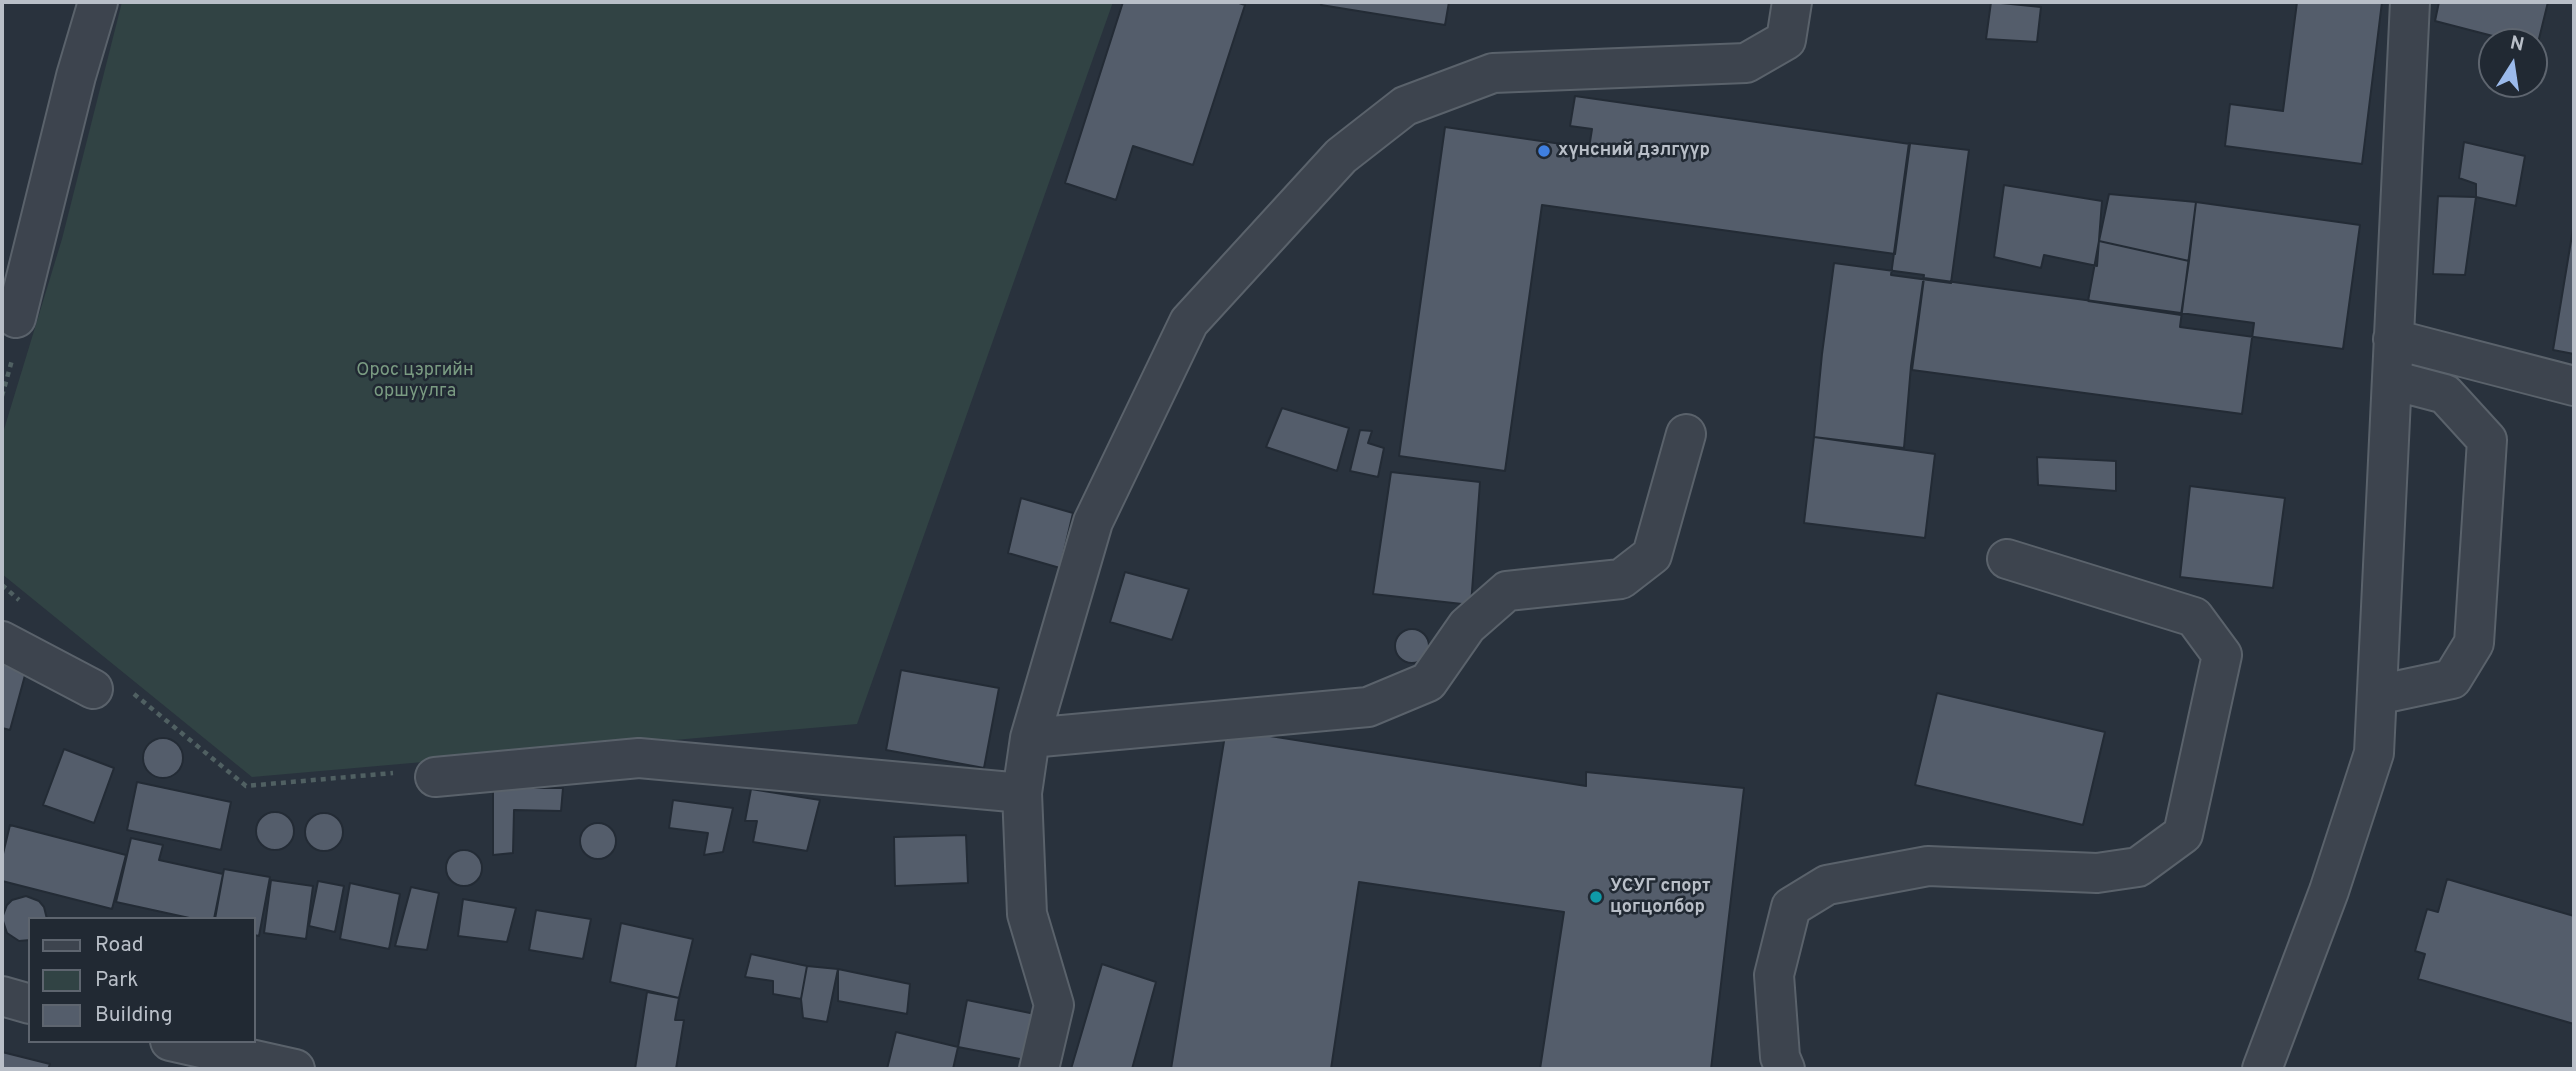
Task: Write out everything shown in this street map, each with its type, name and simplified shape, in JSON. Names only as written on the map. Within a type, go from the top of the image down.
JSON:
[{"type":"street","points":[[16,318],[76,76],[98,2]]},
{"type":"street","points":[[1039,1069],[1054,1005],[1027,914],[1022,793],[1030,738],[1093,522],[1189,322],[1341,156],[1405,106],[1493,73],[1746,63],[1786,40],[1792,2]]},
{"type":"street","points":[[2262,1069],[2329,891],[2374,753],[2410,2]]},
{"type":"street","points":[[2393,339],[2574,386]]},
{"type":"street","points":[[2377,695],[2452,679],[2474,643],[2487,440],[2445,394],[2392,380]]},
{"type":"street","points":[[1030,738],[1368,707],[1428,682],[1467,626],[1507,591],[1621,579],[1652,555],[1686,434]]},
{"type":"street","points":[[1785,1069],[1780,1058],[1774,975],[1791,907],[1827,885],[1928,866],[2097,873],[2138,867],[2183,834],[2222,655],[2194,617],[2007,559]]},
{"type":"street","points":[[2,641],[109,688]]},
{"type":"street","points":[[435,777],[639,758],[1022,793]]},
{"type":"street","points":[[2,996],[28,1003]]},
{"type":"street","points":[[179,1043],[295,1069]]},
{"type":"path","points":[[2,585],[22,602]]},
{"type":"path","points":[[109,688],[246,786],[406,771],[435,777]]},
{"type":"green space","name":"Орос цэргийн оршуулга","points":[[122,2],[1113,2],[857,724],[252,777],[2,574],[2,436],[62,239]]},
{"type":"building","points":[[1123,2],[1236,2],[1245,5],[1193,165],[1133,146],[1116,200],[1065,183]]},
{"type":"building","points":[[1322,2],[1449,2],[1445,25],[1321,5]]},
{"type":"building","points":[[1991,2],[2041,7],[2037,42],[1986,39]]},
{"type":"building","points":[[2297,2],[2382,2],[2362,164],[2225,146],[2230,104],[2283,111]]},
{"type":"building","points":[[2439,2],[2548,2],[2542,28],[2478,28],[2478,32],[2435,21]]},
{"type":"building","points":[[1575,96],[1910,144],[1895,254],[1542,205],[1505,471],[1399,456],[1445,127],[1589,148],[1592,129],[1570,126]]},
{"type":"building","points":[[2464,142],[2525,156],[2516,206],[2476,197],[2476,184],[2459,178]]},
{"type":"building","points":[[1909,143],[1969,150],[1951,283],[1891,275]]},
{"type":"building","points":[[2004,185],[2102,201],[2097,266],[2044,255],[2041,268],[1994,257]]},
{"type":"building","points":[[2109,194],[2196,202],[2189,261],[2099,241]]},
{"type":"building","points":[[2438,196],[2476,197],[2465,275],[2433,274]]},
{"type":"building","points":[[2196,202],[2360,225],[2343,349],[2180,327]]},
{"type":"building","points":[[2574,230],[2574,354],[2553,350]]},
{"type":"building","points":[[2099,241],[2189,261],[2181,315],[2088,301]]},
{"type":"building","points":[[1834,263],[1924,275],[1911,366],[1904,448],[1814,437]]},
{"type":"building","points":[[1924,278],[2254,323],[2242,414],[1912,370]]},
{"type":"building","points":[[1282,408],[1349,428],[1337,471],[1266,447]]},
{"type":"building","points":[[1360,430],[1372,431],[1368,443],[1384,448],[1378,477],[1350,471]]},
{"type":"building","points":[[1814,437],[1935,454],[1925,538],[1804,523]]},
{"type":"building","points":[[2037,457],[2116,461],[2116,491],[2038,485]]},
{"type":"building","points":[[1391,472],[1480,482],[1471,605],[1373,594]]},
{"type":"building","points":[[2190,486],[2285,498],[2273,588],[2180,577]]},
{"type":"building","points":[[1021,498],[1073,513],[1060,568],[1008,553]]},
{"type":"building","points":[[1125,572],[1189,589],[1172,640],[1110,622]]},
{"type":"building","points":[[1412,629],[1424,634],[1429,646],[1424,658],[1412,663],[1400,658],[1395,646],[1400,634]]},
{"type":"building","points":[[2,661],[27,668],[10,730],[2,728]]},
{"type":"building","points":[[901,670],[999,688],[984,768],[886,750]]},
{"type":"building","points":[[1937,693],[2105,732],[2083,825],[1915,785]]},
{"type":"building","name":"УСУГ спорт цогцолбор","points":[[1226,729],[1586,786],[1586,772],[1744,788],[1711,1069],[1540,1069],[1564,912],[1359,882],[1331,1069],[1171,1069]]},
{"type":"building","points":[[163,738],[177,744],[183,758],[177,772],[163,778],[149,772],[143,758],[149,744]]},
{"type":"building","points":[[64,749],[114,768],[94,823],[43,805]]},
{"type":"building","points":[[137,782],[231,802],[221,850],[127,830]]},
{"type":"building","points":[[493,788],[563,788],[561,811],[514,810],[513,853],[493,855]]},
{"type":"building","points":[[751,789],[820,800],[807,851],[753,842],[757,821],[745,821]]},
{"type":"building","points":[[673,800],[733,808],[723,852],[704,855],[708,833],[669,828]]},
{"type":"building","points":[[275,812],[288,818],[294,831],[288,844],[275,850],[262,844],[256,831],[262,818]]},
{"type":"building","points":[[324,813],[337,819],[343,832],[337,845],[324,851],[311,845],[305,832],[311,819]]},
{"type":"building","points":[[598,823],[611,828],[616,841],[611,854],[598,859],[585,854],[580,841],[585,828]]},
{"type":"building","points":[[10,825],[126,855],[112,909],[2,881],[2,858]]},
{"type":"building","points":[[966,835],[968,883],[895,886],[894,837]]},
{"type":"building","points":[[131,838],[163,845],[159,860],[223,874],[214,917],[185,917],[116,902]]},
{"type":"building","points":[[464,850],[477,855],[482,868],[477,881],[464,886],[451,881],[446,868],[451,855]]},
{"type":"building","points":[[224,869],[270,877],[259,936],[256,935],[256,917],[215,917]]},
{"type":"building","points":[[2447,879],[2574,916],[2574,1024],[2418,979],[2425,954],[2415,951],[2427,909],[2438,912]]},
{"type":"building","points":[[271,880],[313,886],[306,939],[264,933]]},
{"type":"building","points":[[318,881],[344,886],[335,932],[309,926]]},
{"type":"building","points":[[350,883],[400,894],[389,949],[340,939]]},
{"type":"building","points":[[411,887],[439,893],[427,950],[395,946]]},
{"type":"building","points":[[26,896],[39,901],[44,907],[46,917],[28,917],[28,940],[19,941],[7,933],[2,918],[12,900]]},
{"type":"building","points":[[463,899],[516,908],[507,942],[458,936]]},
{"type":"building","points":[[536,910],[591,919],[583,959],[529,950]]},
{"type":"building","points":[[621,923],[693,939],[679,998],[610,982]]},
{"type":"building","points":[[751,954],[807,966],[801,999],[773,994],[773,981],[745,977]]},
{"type":"building","points":[[1102,964],[1156,982],[1132,1069],[1071,1069]]},
{"type":"building","points":[[807,966],[838,969],[827,1022],[803,1018],[801,999]]},
{"type":"building","points":[[838,969],[910,984],[907,1014],[838,1001]]},
{"type":"building","points":[[647,992],[679,998],[675,1020],[684,1020],[676,1069],[635,1069]]},
{"type":"building","points":[[967,1000],[1035,1014],[1025,1060],[958,1047]]},
{"type":"building","points":[[896,1032],[958,1047],[953,1069],[887,1069]]},
{"type":"building","points":[[2,1052],[50,1064],[48,1069],[2,1069]]},
{"type":"place","name":"хүнсний дэлгүүр","points":[[1544,151]]},
{"type":"place","name":"УСУГ спорт цогцолбор","points":[[1596,897]]}]
